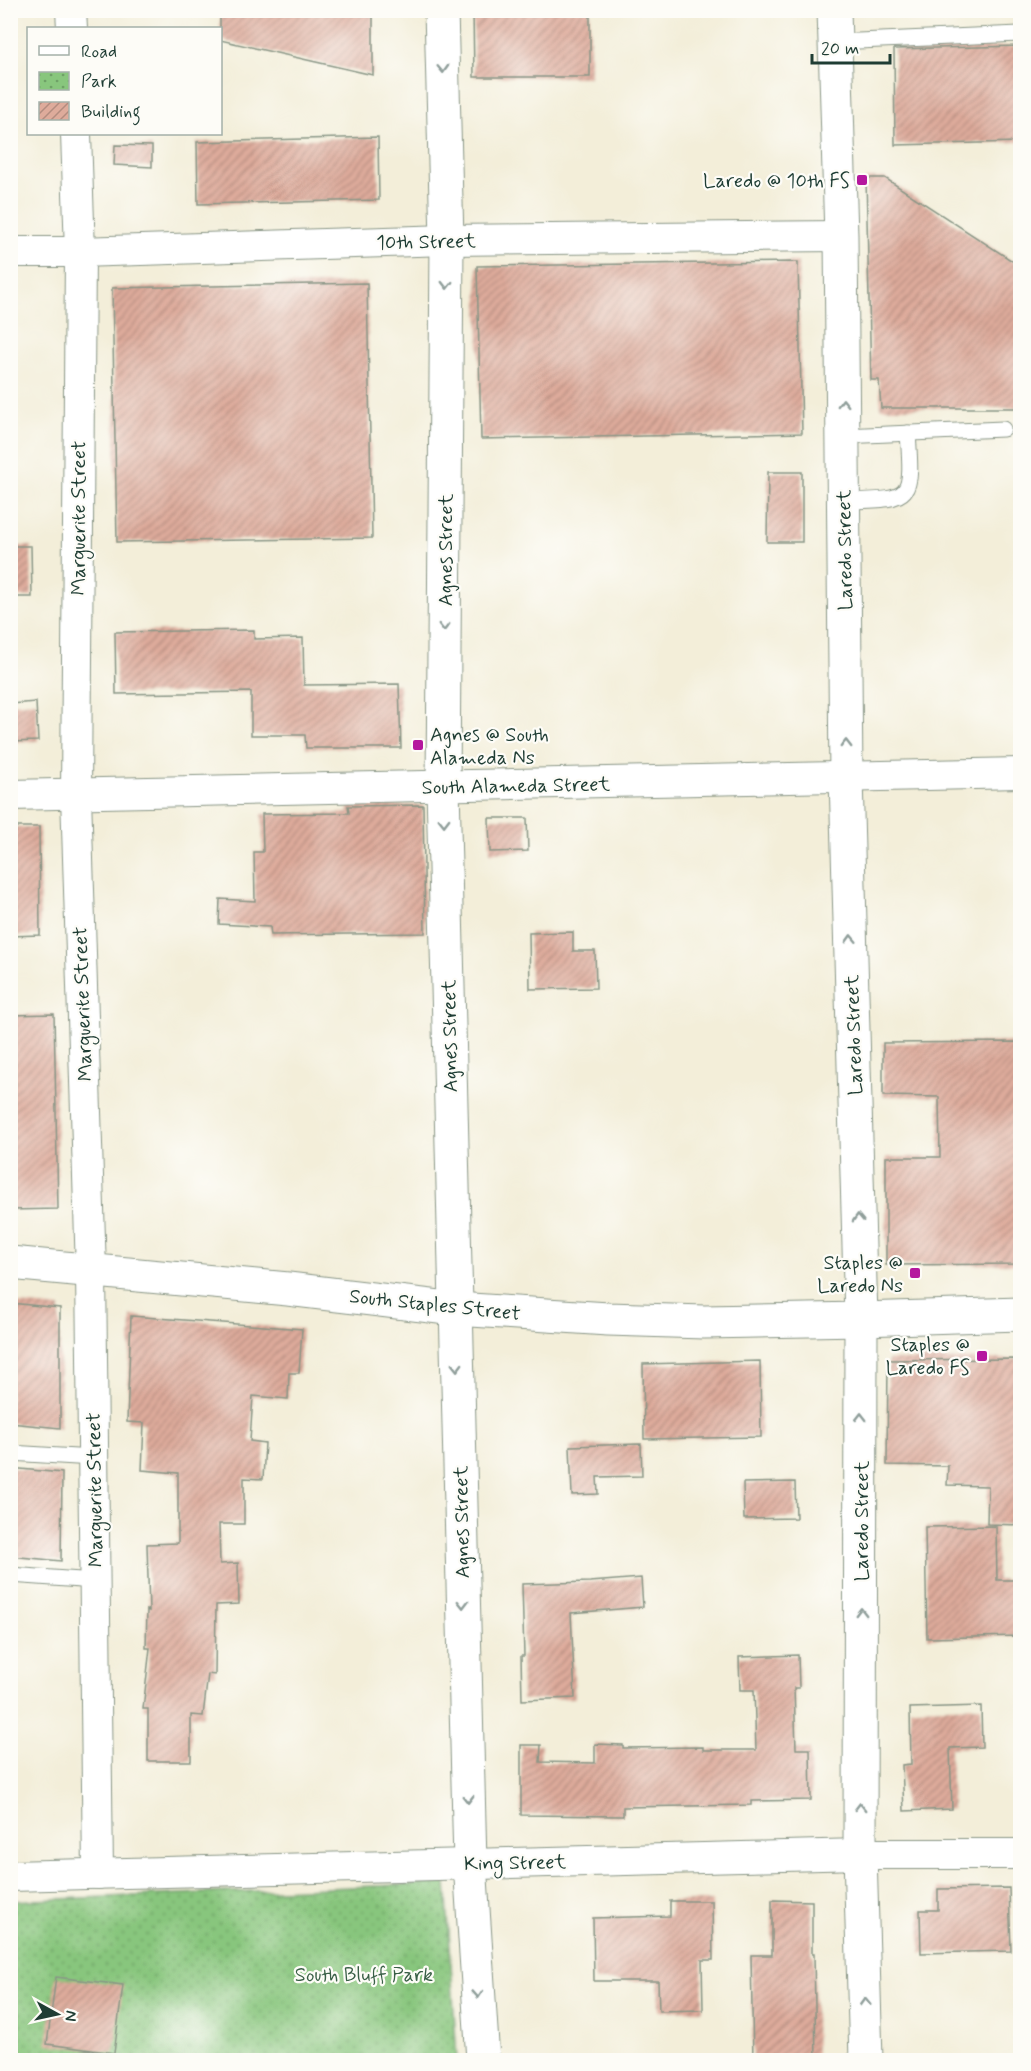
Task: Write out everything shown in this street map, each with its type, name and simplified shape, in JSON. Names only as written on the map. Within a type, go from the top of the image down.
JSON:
[{"type":"main road","name":"Agnes Street","points":[[441,10],[447,240],[443,787],[470,1863],[483,2061]]},
{"type":"main road","name":"Laredo Street","points":[[834,26],[841,236],[846,777],[861,1319],[860,1854],[866,2061]]},
{"type":"main road","name":"South Staples Street","points":[[10,1263],[276,1288],[456,1309],[608,1319],[704,1322],[1020,1314]]},
{"type":"street","points":[[72,10],[72,27]]},
{"type":"street","name":"Marguerite Street","points":[[76,135],[80,252],[76,795],[91,1271],[98,1874]]},
{"type":"street","name":"10th Street","points":[[10,252],[80,252],[447,240],[841,236]]},
{"type":"street","name":"South Alameda Street","points":[[10,795],[443,787],[1020,772]]},
{"type":"street","name":"King Street","points":[[10,1876],[860,1854],[1020,1854]]},
{"type":"lane","points":[[834,26],[1020,34]]},
{"type":"lane","points":[[843,436],[1003,429]]},
{"type":"lane","points":[[844,501],[897,498],[907,490],[911,474],[908,433]]},
{"type":"lane","points":[[10,1453],[93,1458]]},
{"type":"lane","points":[[10,1575],[95,1581]]},
{"type":"green space","name":"South Bluff Park","points":[[446,1883],[457,2060],[11,2060],[10,1901]]},
{"type":"building","points":[[220,10],[373,10],[373,75],[222,40],[222,27],[220,27]]},
{"type":"building","points":[[473,10],[590,10],[590,77],[474,77]]},
{"type":"building","points":[[1020,46],[1020,142],[895,145],[894,49]]},
{"type":"building","points":[[378,137],[379,200],[198,204],[197,142]]},
{"type":"building","points":[[115,145],[152,146],[152,167],[114,165]]},
{"type":"building","points":[[866,178],[885,178],[1020,266],[1020,408],[881,408],[879,380],[871,380]]},
{"type":"building","points":[[798,262],[802,433],[481,439],[477,266]]},
{"type":"building","points":[[367,283],[372,538],[117,542],[112,288]]},
{"type":"building","points":[[768,472],[802,472],[802,542],[767,542]]},
{"type":"building","points":[[10,546],[31,546],[32,597],[10,597]]},
{"type":"building","points":[[254,630],[254,639],[303,638],[304,685],[399,684],[401,748],[306,748],[305,735],[251,735],[251,692],[116,694],[115,632]]},
{"type":"building","points":[[36,702],[38,741],[10,742],[10,704]]},
{"type":"building","points":[[423,805],[425,933],[271,935],[270,927],[219,924],[220,899],[255,901],[254,852],[263,852],[262,814],[349,813],[348,806]]},
{"type":"building","points":[[489,818],[527,818],[528,851],[490,852]]},
{"type":"building","points":[[10,827],[39,827],[40,935],[10,936]]},
{"type":"building","points":[[573,932],[573,951],[595,951],[596,988],[530,989],[529,933]]},
{"type":"building","points":[[54,1014],[58,1209],[10,1210],[10,1015]]},
{"type":"building","points":[[1020,1042],[1020,1264],[886,1265],[886,1157],[940,1157],[939,1097],[883,1096],[883,1043]]},
{"type":"building","points":[[10,1303],[60,1308],[60,1428],[10,1423]]},
{"type":"building","points":[[131,1316],[302,1329],[299,1373],[289,1373],[288,1399],[253,1396],[250,1441],[265,1443],[263,1479],[244,1478],[244,1524],[219,1524],[220,1564],[238,1563],[239,1604],[216,1605],[215,1675],[208,1674],[203,1716],[191,1715],[191,1761],[148,1761],[148,1709],[143,1709],[150,1648],[146,1648],[147,1610],[149,1611],[147,1544],[178,1543],[178,1473],[142,1470],[144,1423],[127,1422]]},
{"type":"building","points":[[1020,1359],[1020,1525],[987,1524],[988,1486],[947,1485],[948,1466],[887,1465],[888,1360]]},
{"type":"building","points":[[760,1361],[761,1437],[644,1439],[643,1364]]},
{"type":"building","points":[[641,1444],[642,1476],[597,1477],[598,1494],[572,1495],[570,1446]]},
{"type":"building","points":[[10,1468],[62,1473],[61,1561],[10,1556]]},
{"type":"building","points":[[795,1482],[796,1518],[744,1519],[743,1483]]},
{"type":"building","points":[[996,1526],[997,1580],[1020,1580],[1020,1636],[927,1638],[925,1527]]},
{"type":"building","points":[[641,1578],[643,1607],[571,1613],[575,1698],[522,1700],[521,1656],[524,1656],[522,1584]]},
{"type":"building","points":[[798,1655],[799,1688],[794,1688],[796,1749],[810,1749],[811,1800],[751,1801],[751,1805],[623,1807],[623,1816],[521,1815],[521,1745],[541,1745],[540,1762],[595,1763],[595,1744],[623,1745],[623,1748],[703,1747],[703,1750],[756,1750],[754,1690],[740,1690],[739,1657]]},
{"type":"building","points":[[981,1706],[982,1747],[950,1748],[952,1809],[904,1811],[902,1765],[911,1764],[910,1708]]},
{"type":"building","points":[[1009,1888],[1011,1951],[921,1953],[920,1910],[938,1910],[938,1889]]},
{"type":"building","points":[[772,1900],[812,1901],[816,2061],[753,2061],[751,1955],[772,1955]]},
{"type":"building","points":[[670,1901],[712,1901],[713,1960],[702,1960],[703,2010],[659,2011],[658,1981],[594,1981],[593,1918],[670,1916]]},
{"type":"building","points":[[56,1977],[123,1985],[114,2053],[47,2044]]},
{"type":"place","name":"Laredo @ 10th FS","points":[[862,180]]},
{"type":"place","name":"Agnes @ South Alameda Ns","points":[[418,745]]},
{"type":"place","name":"Staples @ Laredo Ns","points":[[915,1273]]},
{"type":"place","name":"Staples @ Laredo FS","points":[[982,1356]]}]
